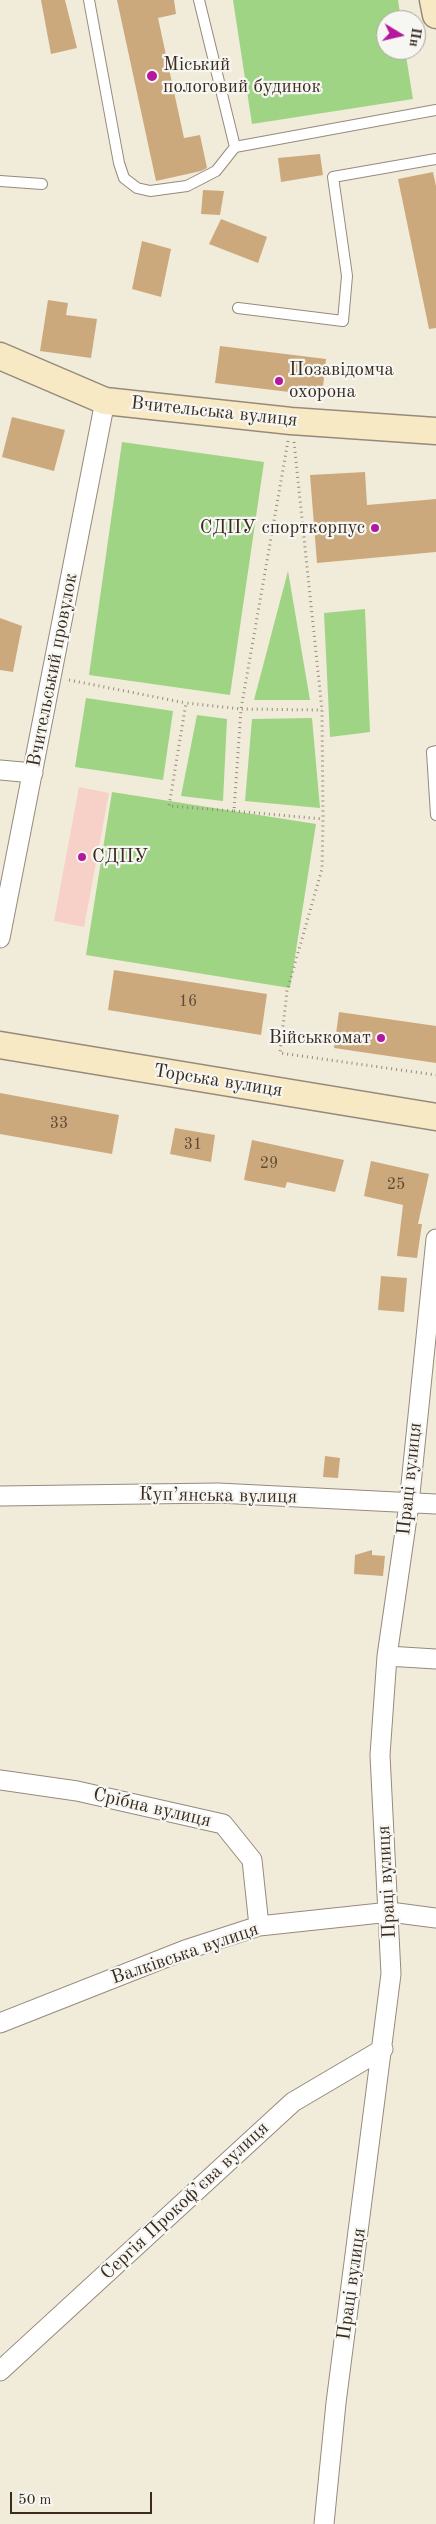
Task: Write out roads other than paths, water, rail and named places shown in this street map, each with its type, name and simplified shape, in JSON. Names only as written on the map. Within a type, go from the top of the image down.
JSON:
[{"type":"street","points":[[432,0],[436,15]]},
{"type":"street","name":"Вчительська вулиця","points":[[0,356],[105,401],[291,421],[436,432]]},
{"type":"street","name":"Вчительський провулок","points":[[0,938],[105,401]]},
{"type":"street","points":[[0,770],[33,773]]},
{"type":"street","name":"Торська вулиця","points":[[0,1045],[436,1117]]},
{"type":"street","name":"Праці вулиця","points":[[324,2524],[336,2403],[392,1974],[380,1755],[387,1656],[409,1504],[436,1239]]},
{"type":"street","name":"Куп’янська вулиця","points":[[0,1496],[218,1493],[436,1504]]},
{"type":"street","points":[[387,1656],[436,1659]]},
{"type":"street","name":"Срібна вулиця","points":[[0,1780],[77,1791],[223,1824],[252,1860],[259,1926]]},
{"type":"street","name":"Валківська вулиця","points":[[0,2022],[185,1950],[259,1926],[390,1912],[436,1918]]},
{"type":"street","name":"Сергія Прокоф’єва вулиця","points":[[0,2371],[293,2102],[383,2050]]},
{"type":"lane","points":[[89,0],[124,178],[137,188],[150,191],[187,186],[216,171],[235,147],[436,110]]},
{"type":"lane","points":[[199,0],[235,147]]},
{"type":"lane","points":[[238,308],[343,321],[347,276],[333,177],[436,159]]},
{"type":"lane","points":[[0,181],[42,184]]},
{"type":"lane","points":[[436,751],[432,752],[436,815]]},
{"type":"place","name":"Міський пологовий будинок","points":[[152,76]]},
{"type":"place","name":"Позавідомча охорона","points":[[279,381]]},
{"type":"place","name":"СДПУ спорткорпус","points":[[375,528]]},
{"type":"place","name":"СДПУ","points":[[82,857]]},
{"type":"place","name":"Військкомат","points":[[381,1038]]}]
